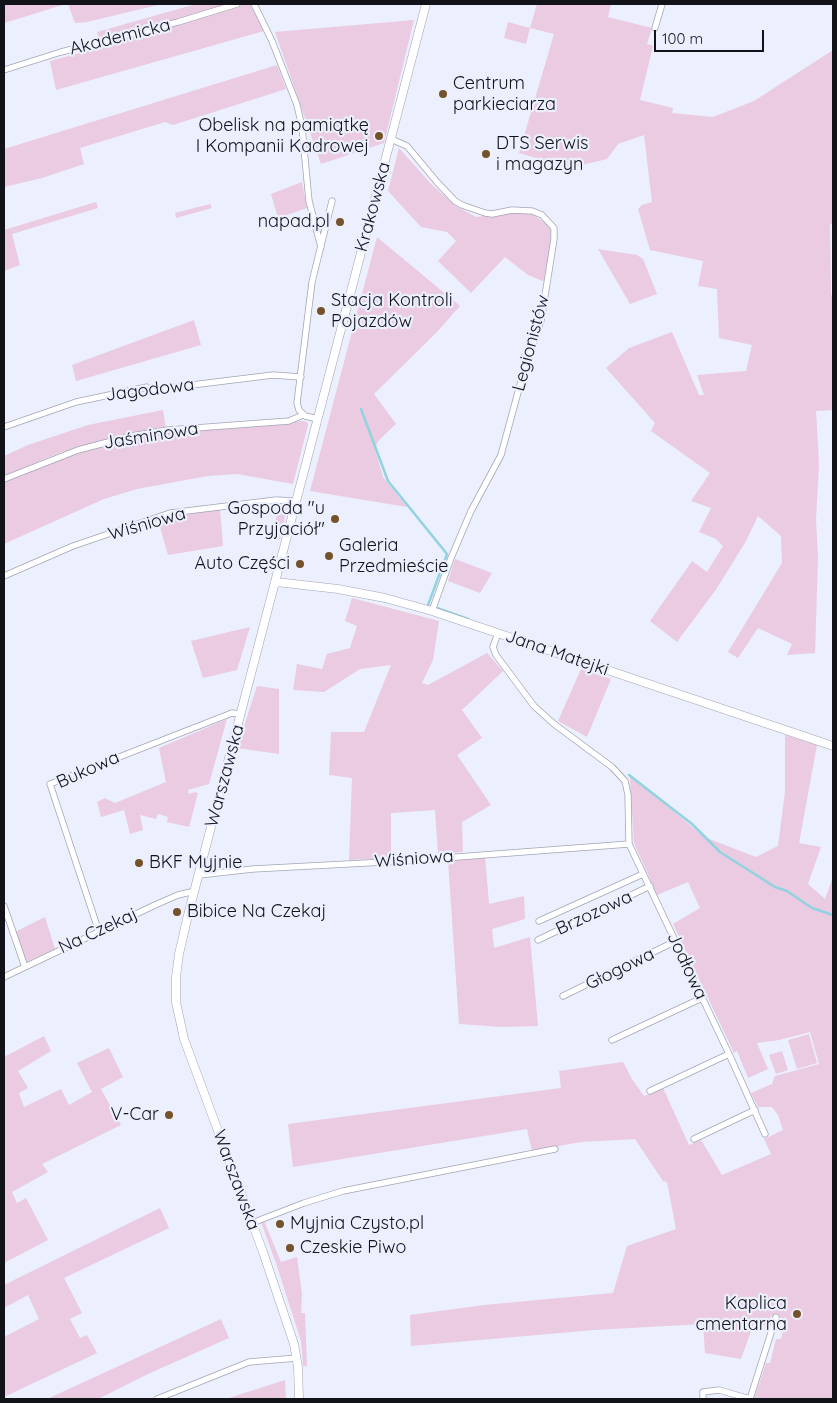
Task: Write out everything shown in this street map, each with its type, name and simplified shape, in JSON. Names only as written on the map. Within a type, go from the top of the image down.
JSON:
[{"type":"main road","name":"Krakowska","points":[[351,293],[426,4]]},
{"type":"main road","name":"Warszawska","points":[[298,1399],[296,1358],[285,1316],[196,1073],[179,1018],[176,992],[177,968],[195,890],[351,293]]},
{"type":"main road","name":"Jana Matejki","points":[[276,582],[338,589],[385,598],[432,611],[833,746]]},
{"type":"street","name":"Akademicka","points":[[4,70],[61,52],[178,22],[237,4]]},
{"type":"street","points":[[254,4],[272,41],[299,110],[309,202],[321,247]]},
{"type":"street","points":[[655,28],[662,4]]},
{"type":"street","name":"Legionistów","points":[[391,139],[406,146],[436,182],[455,201],[462,205],[477,212],[492,214],[512,210],[532,211],[542,215],[554,228],[554,239],[541,321],[524,370],[501,455],[467,519],[432,611]]},
{"type":"street","points":[[318,419],[303,415],[297,404],[312,282],[332,201]]},
{"type":"street","name":"Jagodowa","points":[[4,427],[76,402],[148,387],[151,390],[273,375],[301,377]]},
{"type":"street","name":"Jaśminowa","points":[[4,479],[78,450],[131,436],[183,429],[289,421],[303,415]]},
{"type":"street","name":"Wiśniowa","points":[[4,576],[73,546],[170,513],[276,500],[297,501]]},
{"type":"street","name":"Jodłowa","points":[[498,633],[494,647],[496,655],[534,706],[554,724],[612,767],[625,781],[628,796],[629,844],[729,1054],[764,1134]]},
{"type":"street","name":"Bukowa","points":[[99,932],[50,784],[232,713],[241,714]]},
{"type":"street","name":"Wiśniowa","points":[[199,875],[253,868],[404,861],[629,844]]},
{"type":"street","name":"Brzozowa","points":[[539,921],[643,874]]},
{"type":"street","name":"Brzozowa","points":[[538,940],[650,886]]},
{"type":"street","name":"Na Czekaj","points":[[4,977],[178,894],[195,890]]},
{"type":"street","points":[[4,906],[25,966]]},
{"type":"street","name":"Głogowa","points":[[564,996],[676,941]]},
{"type":"street","points":[[612,1040],[702,998]]},
{"type":"street","points":[[650,1092],[729,1054]]},
{"type":"street","points":[[694,1139],[755,1110]]},
{"type":"street","points":[[252,1223],[304,1203],[343,1192],[555,1149]]},
{"type":"street","points":[[703,1399],[703,1392],[719,1390],[750,1399],[776,1317]]},
{"type":"street","points":[[157,1399],[249,1362],[296,1358]]},
{"type":"shaded area","points":[[4,4],[66,4],[4,23]]},
{"type":"shaded area","points":[[68,4],[162,4],[87,22],[75,23]]},
{"type":"shaded area","points":[[196,4],[250,4],[264,31],[56,90],[50,61],[91,50],[100,41],[97,32]]},
{"type":"shaded area","points":[[537,4],[611,4],[608,17],[652,28],[647,44],[653,46],[640,100],[673,108],[672,113],[713,117],[754,101],[833,50],[833,223],[830,225],[831,295],[833,296],[833,410],[816,411],[819,464],[816,519],[818,558],[815,653],[787,655],[792,644],[758,628],[738,658],[728,652],[782,563],[781,536],[758,516],[746,541],[717,588],[677,642],[650,621],[692,561],[707,572],[723,546],[716,539],[699,532],[711,508],[691,501],[710,473],[651,431],[655,423],[606,368],[629,348],[672,332],[699,395],[704,395],[697,375],[746,371],[752,345],[719,338],[717,289],[698,286],[703,261],[650,250],[638,209],[642,205],[652,202],[644,135],[618,144],[607,159],[570,168],[519,153],[554,34],[530,28]]},
{"type":"shaded area","points":[[414,20],[384,143],[321,164],[275,32]]},
{"type":"shaded area","points":[[508,22],[530,28],[526,44],[504,38]]},
{"type":"shaded area","points":[[277,65],[286,89],[173,125],[165,122],[80,148],[84,164],[42,178],[4,187],[4,149]]},
{"type":"shaded area","points":[[399,148],[432,185],[456,206],[476,217],[519,212],[532,214],[548,225],[552,233],[545,282],[528,275],[505,257],[471,293],[438,261],[456,241],[447,232],[421,227],[388,191]]},
{"type":"shaded area","points":[[302,182],[307,208],[278,218],[271,194]]},
{"type":"shaded area","points":[[96,202],[98,208],[12,234],[20,265],[4,271],[4,230]]},
{"type":"shaded area","points":[[210,204],[212,208],[176,218],[175,213]]},
{"type":"shaded area","points":[[377,237],[460,306],[437,332],[374,394],[396,424],[378,441],[375,449],[383,477],[407,507],[310,491]]},
{"type":"shaded area","points":[[598,249],[637,255],[643,259],[657,294],[630,304]]},
{"type":"shaded area","points":[[194,320],[201,345],[76,381],[72,365]]},
{"type":"shaded area","points":[[163,410],[166,429],[133,433],[93,443],[59,453],[4,476],[4,456],[28,445],[88,425]]},
{"type":"shaded area","points":[[307,422],[308,425],[293,484],[237,474],[208,476],[137,489],[104,499],[4,544],[4,481],[48,462],[133,437],[167,432]]},
{"type":"shaded area","points":[[281,503],[288,503],[280,539],[269,540]]},
{"type":"shaded area","points":[[220,509],[223,546],[168,555],[158,520]]},
{"type":"shaded area","points":[[455,559],[492,573],[480,593],[448,581]]},
{"type":"shaded area","points":[[352,598],[439,621],[433,660],[422,683],[428,685],[487,653],[503,671],[462,710],[482,738],[457,755],[491,805],[462,822],[463,852],[438,854],[435,810],[391,813],[391,858],[349,860],[352,778],[329,775],[331,732],[364,732],[391,665],[360,669],[324,692],[293,690],[297,664],[322,669],[327,654],[350,648],[357,626],[345,621]]},
{"type":"shaded area","points":[[250,627],[237,670],[203,678],[191,641]]},
{"type":"shaded area","points":[[581,669],[611,679],[587,737],[558,721]]},
{"type":"shaded area","points":[[257,686],[279,689],[279,754],[237,748]]},
{"type":"shaded area","points":[[227,719],[209,784],[188,790],[189,794],[198,793],[189,827],[167,822],[168,817],[158,814],[156,819],[140,815],[143,830],[130,834],[124,810],[101,817],[97,802],[105,798],[115,803],[166,782],[159,748]]},
{"type":"shaded area","points":[[785,735],[817,745],[799,843],[821,847],[808,884],[825,899],[833,877],[833,1399],[754,1399],[766,1363],[770,1363],[776,1339],[781,1339],[786,1320],[771,1316],[767,1326],[754,1323],[741,1359],[705,1353],[703,1324],[594,1330],[411,1346],[410,1315],[484,1305],[613,1293],[627,1246],[676,1229],[667,1182],[663,1181],[635,1139],[581,1142],[532,1151],[527,1129],[293,1167],[288,1124],[561,1088],[559,1071],[623,1062],[644,1096],[663,1088],[689,1145],[701,1140],[722,1175],[771,1154],[764,1139],[783,1130],[778,1115],[772,1107],[758,1107],[751,1093],[772,1084],[775,1076],[819,1064],[810,1032],[779,1040],[757,1043],[768,1069],[748,1078],[737,1051],[734,1053],[673,924],[700,908],[688,882],[657,895],[634,843],[630,780],[631,775],[704,837],[756,857],[778,846],[785,792]]},
{"type":"shaded area","points":[[485,856],[489,904],[524,896],[525,919],[492,929],[494,948],[530,937],[538,1026],[502,1027],[459,1024],[448,860]]},
{"type":"shaded area","points":[[45,917],[55,949],[26,962],[15,932]]},
{"type":"shaded area","points":[[809,1034],[817,1063],[797,1069],[788,1040]]},
{"type":"shaded area","points":[[44,1036],[51,1051],[18,1071],[28,1088],[19,1093],[24,1107],[61,1089],[69,1105],[92,1092],[77,1063],[109,1048],[123,1077],[101,1089],[121,1125],[42,1164],[48,1172],[12,1192],[17,1203],[26,1198],[48,1240],[4,1263],[4,1057]]},
{"type":"shaded area","points":[[782,1051],[788,1070],[776,1074],[769,1055]]},
{"type":"shaded area","points":[[160,1208],[169,1228],[64,1278],[82,1313],[70,1319],[80,1338],[87,1335],[97,1353],[4,1397],[4,1337],[39,1319],[28,1295],[4,1308],[4,1285]]},
{"type":"shaded area","points":[[264,1221],[281,1262],[297,1257],[302,1294],[301,1313],[305,1313],[307,1366],[303,1366],[301,1341],[261,1222]]},
{"type":"shaded area","points":[[221,1319],[229,1338],[148,1374],[98,1399],[47,1399]]},
{"type":"shaded area","points":[[285,1380],[286,1399],[226,1399]]},
{"type":"waterway","points":[[361,409],[388,481],[447,554],[428,605]]},
{"type":"waterway","points":[[437,608],[468,619]]},
{"type":"waterway","points":[[629,775],[692,824],[720,852],[775,887],[787,891],[812,908],[833,915]]},
{"type":"place","name":"Centrum parkieciarza","points":[[443,94]]},
{"type":"place","name":"Obelisk na pamiątkę I Kompanii Kadrowej","points":[[379,136]]},
{"type":"place","name":"DTS Serwis i magazyn","points":[[486,154]]},
{"type":"place","name":"napad.pl","points":[[340,222]]},
{"type":"place","name":"Stacja Kontroli Pojazdów","points":[[321,311]]},
{"type":"place","name":"Gospoda \"u Przyjaciół\"","points":[[335,519]]},
{"type":"place","name":"Galeria Przedmieście","points":[[329,556]]},
{"type":"place","name":"Auto Części","points":[[300,564]]},
{"type":"place","name":"BKF Myjnie","points":[[139,863]]},
{"type":"place","name":"Bibice Na Czekaj","points":[[177,912]]},
{"type":"place","name":"V-Car","points":[[169,1115]]},
{"type":"place","name":"Myjnia Czysto.pl","points":[[280,1224]]},
{"type":"place","name":"Czeskie Piwo","points":[[290,1248]]},
{"type":"place","name":"Kaplica cmentarna","points":[[797,1314]]}]
